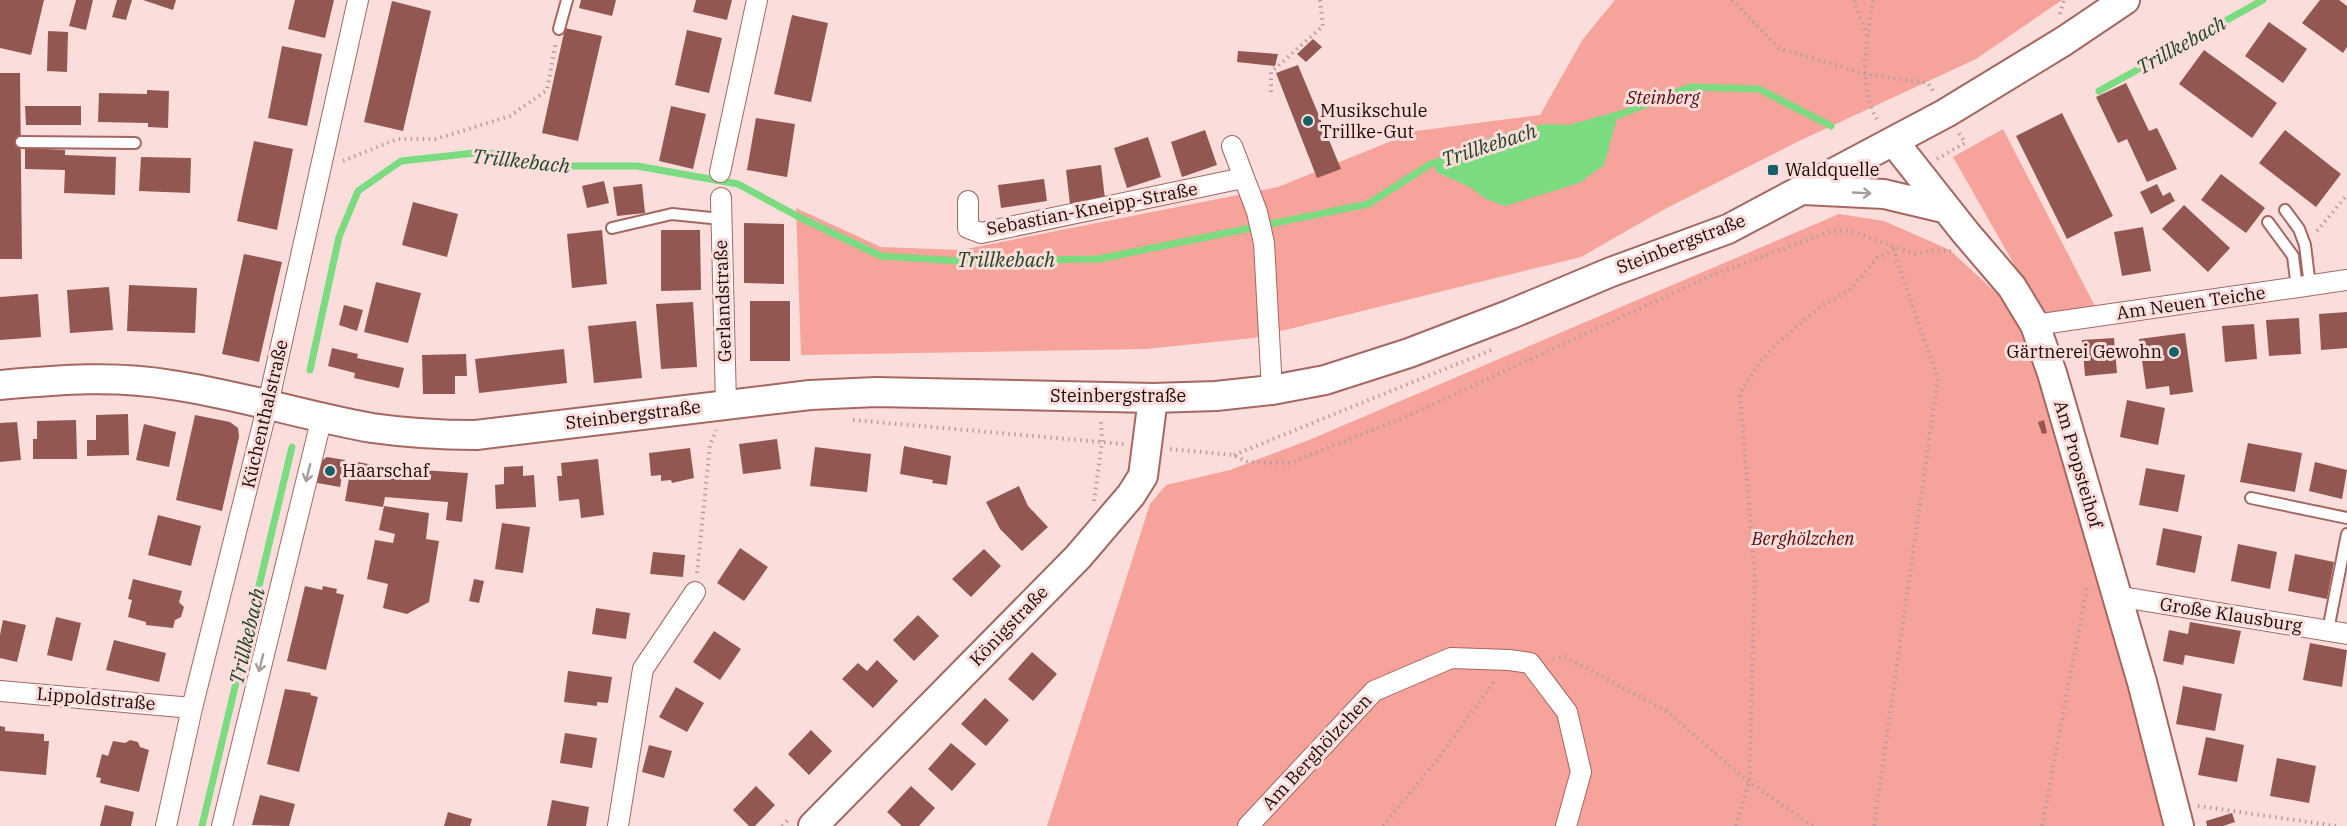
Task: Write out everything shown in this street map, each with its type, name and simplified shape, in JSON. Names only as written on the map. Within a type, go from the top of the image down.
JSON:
[{"type":"main road","name":"Steinbergstraße","points":[[0,385],[94,378],[170,384],[371,427],[425,435],[476,435],[810,395],[876,392],[1153,398],[1216,396],[1272,390],[1325,380],[1409,353],[1611,272],[1728,229],[1947,113],[2064,41],[2125,0]]},
{"type":"main road","name":"Am Propsteihof","points":[[1894,142],[2012,287],[2035,325],[2052,374],[2142,682],[2176,814]]},
{"type":"main road","points":[[1803,190],[1884,195],[1947,209]]},
{"type":"main road","name":"Königstraße","points":[[802,822],[1078,557],[1131,495],[1143,476],[1153,398]]},
{"type":"street","name":"Küchenthalstraße","points":[[166,826],[192,708],[268,404],[358,0]]},
{"type":"street","points":[[720,172],[757,0]]},
{"type":"street","points":[[1232,146],[1257,212],[1264,243],[1272,390]]},
{"type":"street","name":"Sebastian-Kneipp-Straße","points":[[968,201],[968,228],[981,233],[1243,178]]},
{"type":"street","name":"Gerlandstraße","points":[[722,198],[726,404]]},
{"type":"street","name":"Am Neuen Teiche","points":[[2035,325],[2347,280]]},
{"type":"street","points":[[222,826],[322,417]]},
{"type":"street","points":[[618,826],[643,669],[695,592]]},
{"type":"street","name":"Große Klausburg","points":[[2116,596],[2338,632]]},
{"type":"street","name":"Am Berghölzchen","points":[[1248,826],[1374,692],[1451,658],[1530,663]]},
{"type":"street","points":[[1530,663],[1567,712],[1581,772],[1566,826]]},
{"type":"street","name":"Lippoldstraße","points":[[0,691],[192,708]]},
{"type":"lane","points":[[559,29],[567,0]]},
{"type":"lane","points":[[21,142],[135,143]]},
{"type":"lane","points":[[2285,210],[2299,229],[2305,245],[2304,287]]},
{"type":"lane","points":[[612,228],[672,214],[721,219]]},
{"type":"lane","points":[[2268,222],[2293,255],[2304,287]]},
{"type":"lane","points":[[2251,498],[2347,518]]},
{"type":"lane","points":[[2338,632],[2347,534]]},
{"type":"path","points":[[1271,92],[1271,72],[1323,26],[1320,0]]},
{"type":"path","points":[[1732,0],[1779,48],[1864,75],[1928,83],[1947,113]]},
{"type":"path","points":[[1854,0],[1868,36]]},
{"type":"path","points":[[1873,0],[1864,75],[1875,115],[1894,142]]},
{"type":"path","points":[[320,171],[397,139],[436,139],[510,116],[547,90],[559,29]]},
{"type":"path","points":[[2305,245],[2347,195]]},
{"type":"path","points":[[846,419],[1233,455],[1248,462],[1290,463],[1410,415],[1710,276],[1829,232],[1856,233],[1895,249],[1915,254],[1931,250],[1953,252]]},
{"type":"path","points":[[1736,826],[1749,782],[1755,578],[1740,393],[1761,361],[1786,334],[1821,306],[1849,291],[1877,258],[1895,249]]},
{"type":"path","points":[[1874,826],[1938,378],[1896,259],[1895,249]]},
{"type":"path","points":[[1094,507],[1102,442],[1101,397]]},
{"type":"path","points":[[695,592],[710,445],[726,404]]},
{"type":"path","points":[[2042,826],[2087,587]]},
{"type":"path","points":[[1530,663],[1566,657],[1666,711],[1749,782],[1813,826]]},
{"type":"path","points":[[1383,826],[1440,756],[1509,660]]},
{"type":"path","points":[[2176,814],[2336,826]]},
{"type":"path","points":[[782,826],[802,822]]},
{"type":"green space","name":"Steinberg","points":[[1615,0],[2062,0],[1976,59],[1797,142],[1663,210],[1581,257],[1253,338],[1145,349],[801,355],[796,208],[881,247],[961,250],[1278,187],[1416,131],[1540,115],[1583,39]]},
{"type":"green space","points":[[2003,129],[2097,310],[2044,317],[1953,157]]},
{"type":"green space","name":"Berghölzchen","points":[[1839,214],[1884,221],[1950,250],[2025,320],[2185,826],[1047,826],[1150,504],[1166,485],[1230,470],[1309,440]]},
{"type":"water","points":[[1619,111],[1604,165],[1579,183],[1505,206],[1486,199],[1470,187],[1436,172],[1435,162],[1453,152],[1497,135],[1544,124],[1569,125]]},
{"type":"building","points":[[0,0],[44,0],[31,55],[0,48]]},
{"type":"building","points":[[76,0],[93,0],[86,30],[69,26]]},
{"type":"building","points":[[117,0],[132,0],[126,20],[112,17]]},
{"type":"building","points":[[143,0],[176,0],[173,10]]},
{"type":"building","points":[[295,0],[334,0],[325,38],[288,29]]},
{"type":"building","points":[[581,0],[616,0],[612,16],[579,8]]},
{"type":"building","points":[[696,0],[732,0],[727,20],[693,12]]},
{"type":"building","points":[[2320,0],[2339,0],[2347,6],[2347,47],[2343,53],[2302,23]]},
{"type":"building","points":[[392,1],[431,11],[403,131],[364,122]]},
{"type":"building","points":[[792,15],[828,23],[811,102],[774,94]]},
{"type":"building","points":[[2269,22],[2307,49],[2283,83],[2245,56]]},
{"type":"building","points":[[565,28],[602,36],[578,141],[542,133]]},
{"type":"building","points":[[687,30],[722,38],[709,93],[675,85]]},
{"type":"building","points":[[48,31],[68,32],[67,72],[47,71]]},
{"type":"building","points":[[1313,39],[1322,47],[1306,62],[1297,54]]},
{"type":"building","points":[[282,46],[322,54],[307,126],[268,118]]},
{"type":"building","points":[[2204,50],[2277,103],[2252,138],[2179,84]]},
{"type":"building","points":[[1238,51],[1278,54],[1275,66],[1237,62]]},
{"type":"building","name":"Musikschule Trillke-Gut","points":[[1298,65],[1341,169],[1317,178],[1276,73]]},
{"type":"building","points":[[0,73],[20,73],[22,259],[0,259]]},
{"type":"building","points":[[2126,83],[2149,131],[2157,128],[2177,169],[2147,182],[2127,139],[2118,143],[2096,97]]},
{"type":"building","points":[[147,90],[169,91],[168,128],[148,127],[148,123],[98,122],[99,93],[147,94]]},
{"type":"building","points":[[25,106],[81,106],[81,125],[26,125]]},
{"type":"building","points":[[671,106],[706,114],[693,169],[659,161]]},
{"type":"building","points":[[2062,113],[2113,216],[2067,239],[2016,136]]},
{"type":"building","points":[[756,118],[795,124],[787,177],[747,170]]},
{"type":"building","points":[[1205,130],[1217,165],[1182,177],[1171,142]]},
{"type":"building","points":[[2285,130],[2341,174],[2316,207],[2259,163]]},
{"type":"building","points":[[1148,137],[1161,177],[1127,188],[1114,148]]},
{"type":"building","points":[[254,141],[293,149],[277,230],[237,221]]},
{"type":"building","points":[[25,148],[65,150],[65,155],[116,157],[115,195],[64,193],[65,170],[25,169]]},
{"type":"building","points":[[141,157],[191,158],[190,193],[139,191]]},
{"type":"building","points":[[1101,165],[1105,199],[1070,204],[1066,170]]},
{"type":"building","points":[[2221,174],[2265,208],[2246,233],[2201,200]]},
{"type":"building","points":[[1044,179],[1047,201],[1001,208],[998,185]]},
{"type":"building","points":[[604,181],[609,203],[587,208],[582,186]]},
{"type":"building","points":[[642,184],[645,213],[617,216],[613,187]]},
{"type":"building","points":[[2157,184],[2163,196],[2170,192],[2175,201],[2151,214],[2140,192]]},
{"type":"building","points":[[413,202],[458,214],[447,257],[402,245]]},
{"type":"building","points":[[2184,205],[2230,248],[2208,272],[2162,229]]},
{"type":"building","points":[[744,223],[784,224],[784,284],[744,283]]},
{"type":"building","points":[[2143,227],[2151,271],[2122,276],[2114,232]]},
{"type":"building","points":[[602,230],[607,284],[572,288],[567,234]]},
{"type":"building","points":[[661,230],[700,230],[701,290],[661,291]]},
{"type":"building","points":[[244,254],[282,262],[259,362],[222,354]]},
{"type":"building","points":[[376,282],[421,293],[408,343],[364,332]]},
{"type":"building","points":[[129,285],[197,288],[195,333],[127,331]]},
{"type":"building","points":[[109,287],[113,330],[70,333],[67,290]]},
{"type":"building","points":[[38,294],[41,337],[0,340],[0,297]]},
{"type":"building","points":[[750,301],[790,301],[790,361],[750,361]]},
{"type":"building","points":[[693,302],[697,367],[661,369],[656,304]]},
{"type":"building","points":[[344,305],[363,310],[357,331],[339,325]]},
{"type":"building","points":[[2347,312],[2347,348],[2321,350],[2319,314]]},
{"type":"building","points":[[2299,318],[2301,354],[2269,356],[2266,320]]},
{"type":"building","points":[[636,321],[642,378],[594,383],[588,326]]},
{"type":"building","points":[[2254,324],[2257,359],[2225,362],[2222,326]]},
{"type":"building","points":[[2185,333],[2193,392],[2170,395],[2169,386],[2146,389],[2139,339]]},
{"type":"building","points":[[2114,338],[2117,373],[2085,376],[2082,340]]},
{"type":"building","points":[[332,348],[358,354],[357,358],[404,368],[399,388],[354,378],[355,373],[328,366]]},
{"type":"building","points":[[564,349],[567,383],[479,393],[475,359]]},
{"type":"building","points":[[466,354],[467,376],[455,376],[455,394],[423,394],[422,355]]},
{"type":"building","points":[[2127,400],[2165,408],[2158,445],[2120,437]]},
{"type":"building","points":[[128,414],[129,455],[87,456],[87,440],[96,440],[96,415]]},
{"type":"building","points":[[195,415],[230,422],[238,428],[239,437],[222,511],[176,500]]},
{"type":"building","points":[[76,420],[77,459],[33,459],[33,439],[37,439],[37,421]]},
{"type":"building","points":[[2044,420],[2047,433],[2042,434],[2038,422]]},
{"type":"building","points":[[17,422],[21,460],[0,462],[0,423]]},
{"type":"building","points":[[144,424],[176,432],[169,467],[136,460]]},
{"type":"building","points":[[777,439],[781,469],[743,474],[739,444]]},
{"type":"building","points":[[2248,443],[2302,453],[2295,492],[2240,482]]},
{"type":"building","points":[[904,446],[951,456],[947,485],[900,474]]},
{"type":"building","points":[[815,447],[871,454],[867,492],[810,486]]},
{"type":"building","points":[[690,448],[694,478],[672,483],[671,480],[661,481],[661,475],[651,476],[649,453]]},
{"type":"building","points":[[327,457],[345,460],[340,487],[317,483],[321,461]]},
{"type":"building","points":[[598,459],[604,515],[581,518],[579,499],[559,501],[557,476],[562,476],[561,463]]},
{"type":"building","points":[[352,461],[390,468],[468,473],[462,522],[446,520],[448,502],[385,497],[383,507],[345,501]]},
{"type":"building","points":[[2315,462],[2347,470],[2342,499],[2309,491]]},
{"type":"building","points":[[523,466],[523,476],[534,475],[536,507],[496,509],[495,485],[504,484],[504,467]]},
{"type":"building","points":[[2146,468],[2185,475],[2178,512],[2139,505]]},
{"type":"building","points":[[1019,486],[1028,506],[1048,527],[1022,551],[1000,529],[986,502]]},
{"type":"building","points":[[384,506],[429,513],[426,539],[439,541],[429,602],[407,614],[383,608],[388,584],[367,579],[375,540],[393,543],[395,534],[379,530]]},
{"type":"building","points":[[158,515],[201,526],[191,566],[148,555]]},
{"type":"building","points":[[502,523],[530,527],[523,573],[495,569]]},
{"type":"building","points":[[2163,528],[2202,536],[2195,573],[2156,565]]},
{"type":"building","points":[[2238,544],[2277,552],[2270,589],[2231,581]]},
{"type":"building","points":[[740,548],[768,567],[744,601],[717,583]]},
{"type":"building","points":[[984,549],[1001,566],[971,597],[952,579]]},
{"type":"building","points":[[653,552],[685,555],[683,577],[650,574]]},
{"type":"building","points":[[2295,554],[2334,562],[2327,599],[2288,591]]},
{"type":"building","points":[[133,579],[182,591],[179,602],[184,607],[181,617],[175,620],[173,628],[146,625],[146,622],[128,617],[132,600],[128,599]]},
{"type":"building","points":[[474,579],[484,581],[479,603],[469,601]]},
{"type":"building","points":[[305,586],[322,590],[323,586],[337,589],[336,593],[344,595],[326,670],[287,661]]},
{"type":"building","points":[[596,608],[630,613],[626,639],[592,634]]},
{"type":"building","points":[[918,615],[939,636],[914,661],[893,640]]},
{"type":"building","points":[[56,617],[81,623],[72,661],[47,655]]},
{"type":"building","points":[[3,620],[26,625],[17,662],[0,658],[0,635]]},
{"type":"building","points":[[2190,622],[2241,631],[2234,664],[2185,655],[2183,665],[2163,661],[2169,630],[2188,634]]},
{"type":"building","points":[[714,631],[741,649],[720,680],[693,662]]},
{"type":"building","points":[[114,640],[166,653],[159,682],[106,670]]},
{"type":"building","points":[[2310,643],[2347,650],[2342,687],[2303,680]]},
{"type":"building","points":[[1032,652],[1057,674],[1033,701],[1008,679]]},
{"type":"building","points":[[877,660],[898,681],[873,708],[842,679],[858,663],[867,671]]},
{"type":"building","points":[[568,671],[612,677],[608,703],[597,702],[597,706],[564,702]]},
{"type":"building","points":[[2183,686],[2222,694],[2215,731],[2176,724]]},
{"type":"building","points":[[676,687],[704,703],[687,732],[659,717]]},
{"type":"building","points":[[285,689],[311,693],[310,695],[318,697],[299,772],[267,764]]},
{"type":"building","points":[[985,698],[1009,720],[986,746],[961,724]]},
{"type":"building","points":[[0,726],[5,727],[5,731],[44,734],[44,741],[49,741],[46,775],[0,771]]},
{"type":"building","points":[[811,730],[832,751],[809,775],[788,754]]},
{"type":"building","points":[[565,733],[597,738],[592,768],[560,763]]},
{"type":"building","points":[[2206,737],[2244,745],[2237,782],[2198,775]]},
{"type":"building","points":[[130,740],[138,742],[140,747],[149,750],[139,792],[100,783],[101,778],[96,777],[102,754],[108,756],[113,741],[125,743]]},
{"type":"building","points":[[951,743],[976,764],[952,791],[928,769]]},
{"type":"building","points":[[649,745],[672,751],[664,778],[642,772]]},
{"type":"building","points":[[2277,758],[2316,766],[2309,803],[2270,796]]},
{"type":"building","points":[[756,786],[775,805],[755,826],[749,826],[733,810]]},
{"type":"building","points":[[911,786],[935,808],[919,826],[902,826],[887,812]]},
{"type":"building","points":[[260,795],[295,804],[289,826],[252,825]]},
{"type":"building","points":[[552,800],[589,807],[586,826],[547,826]]},
{"type":"building","points":[[105,805],[134,812],[131,826],[100,826]]},
{"type":"building","points":[[448,812],[472,819],[470,826],[444,826]]},
{"type":"building","points":[[2232,813],[2235,822],[2223,826],[2207,826],[2206,821]]},
{"type":"waterway","name":"Trillkebach","points":[[2099,91],[2263,0]]},
{"type":"waterway","name":"Trillkebach","points":[[1611,118],[1690,87],[1759,89],[1831,126]]},
{"type":"waterway","name":"Trillkebach","points":[[310,370],[339,237],[358,191],[401,161],[484,152],[549,166],[637,166],[738,184],[799,217],[881,256],[959,261],[1099,259],[1368,204],[1429,165],[1444,159]]},
{"type":"waterway","name":"Trillkebach","points":[[202,826],[292,447]]},
{"type":"place","name":"Musikschule Trillke-Gut","points":[[1308,121]]},
{"type":"place","name":"Waldquelle","points":[[1773,170]]},
{"type":"place","name":"Gärtnerei Gewohn","points":[[2174,352]]},
{"type":"place","name":"Haarschaf","points":[[330,471]]}]
